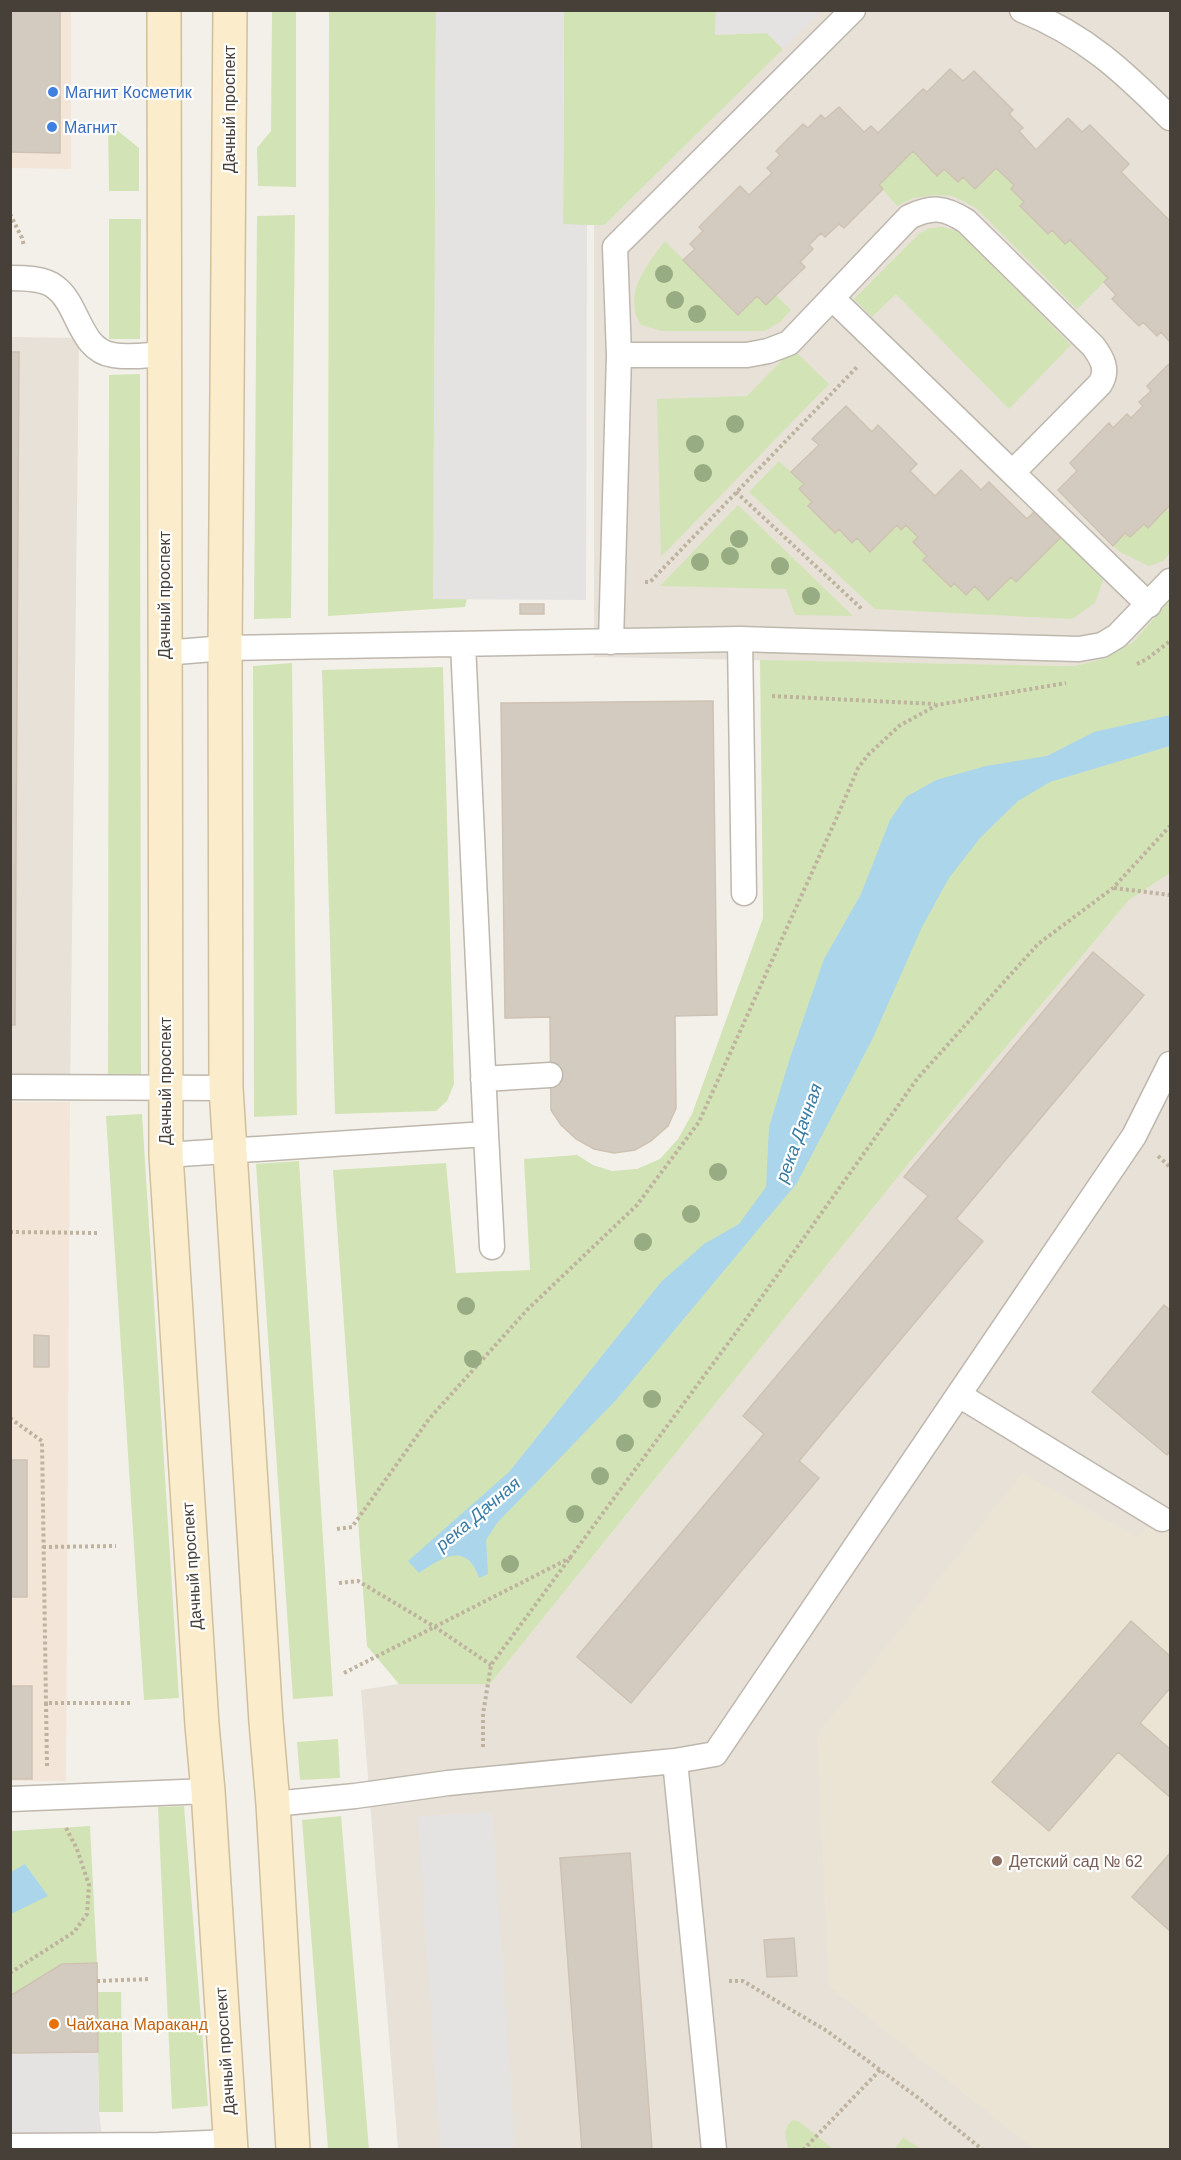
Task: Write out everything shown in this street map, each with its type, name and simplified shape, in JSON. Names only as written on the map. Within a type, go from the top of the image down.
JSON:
[{"type":"main road","name":"Дачный проспект","points":[[164,10],[164,1088],[166,1155],[231,2146]]},
{"type":"main road","name":"Дачный проспект","points":[[230,10],[225,648],[226,1088],[273,1804],[293,2150]]},
{"type":"lane","points":[[611,642],[619,355],[615,247],[853,10]]},
{"type":"lane","points":[[1034,12],[1092,47],[1123,72],[1170,118]]},
{"type":"lane","points":[[619,355],[747,355],[768,351],[789,343],[909,217],[922,211],[937,209],[952,212],[966,221],[1093,346],[1105,367],[1105,377],[1100,384],[1013,472]]},
{"type":"lane","points":[[10,279],[28,278],[54,286],[69,303],[79,325],[94,346],[111,356],[163,354]]},
{"type":"lane","points":[[832,298],[1149,605]]},
{"type":"lane","points":[[164,653],[225,648],[740,639],[1079,649],[1102,645],[1117,636],[1170,581]]},
{"type":"lane","points":[[740,639],[744,893]]},
{"type":"lane","points":[[463,644],[492,1247]]},
{"type":"lane","points":[[273,1804],[675,1761],[715,1754],[1134,1136],[1170,1064]]},
{"type":"lane","points":[[483,1079],[550,1075]]},
{"type":"lane","points":[[10,1088],[226,1088]]},
{"type":"lane","points":[[166,1155],[486,1134]]},
{"type":"lane","points":[[960,1395],[1162,1519]]},
{"type":"lane","points":[[675,1761],[714,2150]]},
{"type":"lane","points":[[10,1799],[208,1791]]},
{"type":"lane","points":[[10,2146],[231,2146]]},
{"type":"path","points":[[736,492],[870,616]]},
{"type":"path","points":[[1130,667],[1147,659],[1170,641]]},
{"type":"path","points":[[741,695],[937,705],[1073,682]]},
{"type":"path","points":[[337,1529],[352,1527],[429,1419],[527,1310],[637,1204],[699,1122],[858,768],[868,755],[899,726],[937,705]]},
{"type":"path","points":[[486,1780],[482,1741],[483,1714],[492,1665],[739,1328],[917,1079],[1038,944],[1113,888],[1170,826]]},
{"type":"path","points":[[1113,888],[1170,895]]},
{"type":"path","points":[[10,1232],[99,1233]]},
{"type":"path","points":[[10,1418],[42,1441],[48,1797],[77,1850],[89,1885],[87,1914],[74,1932],[10,1973]]},
{"type":"path","points":[[43,1547],[116,1546]]},
{"type":"path","points":[[344,1673],[572,1557]]},
{"type":"path","points":[[339,1583],[358,1581],[435,1627],[492,1665]]},
{"type":"path","points":[[46,1703],[130,1703]]},
{"type":"path","points":[[97,1981],[150,1979]]},
{"type":"path","points":[[698,1982],[743,1981],[827,2031],[983,2150]]},
{"type":"path","points":[[803,2150],[880,2070]]},
{"type":"shaded area","points":[[716,10],[821,11],[783,49],[767,33],[715,35]]},
{"type":"shaded area","points":[[11,11],[71,11],[71,169],[11,168]]},
{"type":"shaded area","points":[[436,11],[564,11],[563,224],[587,225],[586,600],[433,599]]},
{"type":"shaded area","points":[[572,11],[1170,11],[1170,600],[1133,642],[1106,658],[1074,666],[594,657],[594,223]]},
{"type":"shaded area","points":[[11,337],[79,338],[70,1100],[11,1100]]},
{"type":"shaded area","points":[[1170,873],[1170,2149],[398,2149],[361,1690],[399,1684],[490,1684],[914,1157],[1129,900]]},
{"type":"shaded area","points":[[10,1102],[70,1102],[66,1781],[11,1781]]},
{"type":"shaded area","name":"Детский сад № 62","points":[[1022,1473],[1136,1536],[1170,1513],[1170,2149],[1034,2149],[829,1986],[817,1736]]},
{"type":"shaded area","points":[[492,1812],[515,2149],[440,2149],[418,1816]]},
{"type":"shaded area","points":[[98,2052],[99,2112],[103,2145],[11,2146],[10,2053]]},
{"type":"green space","points":[[272,11],[296,11],[296,187],[258,186],[257,148],[271,131]]},
{"type":"green space","points":[[329,11],[436,11],[434,599],[467,599],[465,607],[328,616]]},
{"type":"green space","points":[[564,11],[716,11],[715,35],[767,33],[783,49],[604,225],[563,225]]},
{"type":"green space","points":[[108,123],[139,148],[139,191],[109,191]]},
{"type":"green space","points":[[913,151],[937,175],[944,169],[963,177],[975,189],[996,168],[1014,185],[1011,189],[1065,244],[1070,240],[1108,278],[1077,309],[976,208],[953,196],[935,195],[913,198],[897,206],[879,185]]},
{"type":"green space","points":[[295,215],[291,618],[254,619],[257,216]]},
{"type":"green space","points":[[109,219],[141,219],[140,339],[109,339]]},
{"type":"green space","points":[[942,227],[954,230],[963,236],[1071,345],[1009,409],[896,294],[872,317],[854,299],[920,233],[930,228]]},
{"type":"green space","points":[[665,241],[738,315],[757,296],[766,305],[776,295],[791,310],[780,322],[765,331],[662,331],[641,325],[634,303],[635,292],[644,270]]},
{"type":"green space","points":[[793,349],[829,384],[661,557],[657,399],[747,396]]},
{"type":"green space","points":[[140,374],[141,1076],[108,1077],[109,375]]},
{"type":"green space","points":[[779,461],[804,484],[812,502],[808,507],[835,533],[839,529],[852,542],[857,538],[870,551],[897,525],[906,525],[918,537],[913,542],[927,556],[924,560],[950,586],[954,583],[966,594],[975,586],[989,599],[1011,577],[1016,581],[1061,537],[1103,580],[1095,603],[1072,619],[875,609],[749,492]]},
{"type":"green space","points":[[738,505],[853,616],[795,615],[786,589],[660,586]]},
{"type":"green space","points":[[1170,505],[1170,553],[1163,561],[1149,566],[1120,552],[1113,546],[1125,533],[1130,537],[1144,524],[1148,528]]},
{"type":"green space","points":[[1170,600],[1170,873],[1129,900],[914,1157],[490,1684],[399,1684],[367,1646],[333,1170],[446,1163],[456,1273],[530,1270],[524,1159],[577,1155],[593,1165],[612,1171],[637,1169],[660,1159],[678,1139],[692,1114],[763,918],[760,660],[1074,666],[1106,658],[1133,642]]},
{"type":"green space","points":[[292,663],[297,1115],[254,1117],[253,666]]},
{"type":"green space","points":[[443,667],[454,1084],[447,1101],[436,1111],[335,1114],[322,670]]},
{"type":"green space","points":[[142,1114],[179,1698],[144,1700],[106,1116]]},
{"type":"green space","points":[[299,1161],[333,1696],[293,1699],[256,1164]]},
{"type":"green space","points":[[338,1739],[340,1778],[300,1780],[297,1742]]},
{"type":"green space","points":[[184,1806],[208,2106],[172,2109],[158,1807]]},
{"type":"green space","points":[[341,1816],[369,2149],[328,2149],[302,1820]]},
{"type":"green space","points":[[90,1826],[97,1963],[62,1964],[11,1996],[11,1831]]},
{"type":"green space","points":[[97,1992],[121,1992],[123,2112],[99,2112]]},
{"type":"green space","points":[[793,2120],[800,2122],[833,2149],[788,2149],[786,2130]]},
{"type":"green space","points":[[903,2137],[921,2149],[895,2149]]},
{"type":"water","name":"река Дачная","points":[[1170,715],[1170,746],[1050,782],[1018,801],[980,838],[949,878],[922,927],[873,1038],[797,1183],[617,1399],[497,1523],[486,1540],[488,1574],[479,1578],[468,1559],[461,1556],[445,1558],[419,1573],[408,1561],[509,1472],[661,1282],[704,1244],[739,1224],[766,1187],[769,1127],[824,959],[861,894],[890,820],[906,797],[936,780],[986,766],[1047,756],[1094,732]]},
{"type":"water","points":[[25,1864],[48,1896],[11,1914],[11,1872]]},
{"type":"building","points":[[10,10],[60,10],[60,153],[10,152]]},
{"type":"building","points":[[950,69],[963,81],[974,71],[1013,110],[1009,114],[1023,128],[1019,131],[1036,150],[1068,118],[1082,132],[1090,125],[1129,164],[1121,172],[1170,221],[1170,342],[1161,332],[1157,336],[1143,322],[1139,326],[1112,299],[1116,295],[1104,282],[1108,278],[1070,240],[1065,244],[1052,230],[1048,234],[1020,206],[1024,202],[1011,189],[1014,185],[996,168],[975,189],[963,177],[958,182],[944,169],[937,176],[913,151],[879,185],[883,189],[844,228],[839,224],[825,237],[821,233],[809,245],[813,249],[800,262],[805,267],[766,305],[757,296],[738,315],[683,260],[695,249],[690,244],[703,231],[699,227],[740,186],[749,195],[772,173],[767,168],[780,155],[776,151],[803,124],[808,128],[821,115],[825,119],[839,107],[864,132],[871,126],[878,133],[923,89],[927,92]]},
{"type":"building","points":[[10,352],[19,352],[15,1025],[10,1025]]},
{"type":"building","points":[[1170,363],[1170,505],[1148,528],[1144,524],[1130,537],[1125,533],[1113,546],[1058,490],[1077,471],[1070,463],[1109,423],[1113,428],[1127,414],[1131,418],[1143,406],[1139,402],[1151,391],[1147,386]]},
{"type":"building","points":[[846,406],[872,432],[878,425],[917,464],[910,471],[935,496],[961,470],[981,490],[989,482],[1027,519],[1035,511],[1061,537],[1016,582],[1011,577],[988,600],[975,586],[966,595],[954,583],[951,587],[923,560],[927,556],[913,542],[918,537],[906,525],[901,530],[897,525],[870,552],[857,538],[852,543],[839,529],[835,533],[808,506],[812,502],[799,489],[804,484],[791,472],[819,445],[812,439]]},
{"type":"building","points":[[520,604],[544,604],[544,614],[520,614]]},
{"type":"building","points":[[713,701],[717,1015],[675,1016],[676,1108],[668,1126],[651,1141],[635,1150],[614,1153],[594,1149],[576,1139],[561,1125],[551,1110],[550,1017],[505,1018],[501,703]]},
{"type":"building","points":[[1093,952],[1144,995],[956,1219],[983,1241],[799,1461],[819,1478],[631,1703],[577,1657],[764,1434],[743,1416],[928,1196],[904,1177]]},
{"type":"building","points":[[1164,1305],[1170,1310],[1170,1451],[1167,1455],[1092,1392]]},
{"type":"building","points":[[34,1335],[49,1336],[49,1367],[34,1367]]},
{"type":"building","points":[[10,1460],[27,1460],[27,1597],[10,1597]]},
{"type":"building","points":[[1131,1621],[1170,1656],[1170,1688],[1140,1723],[1170,1749],[1170,1797],[1118,1752],[1049,1831],[992,1782]]},
{"type":"building","points":[[10,1686],[32,1686],[32,1779],[10,1779]]},
{"type":"building","points":[[630,1853],[652,2150],[582,2150],[560,1858]]},
{"type":"building","points":[[1170,1853],[1170,1931],[1132,1897]]},
{"type":"building","points":[[794,1938],[797,1976],[767,1977],[764,1940]]},
{"type":"building","name":"Чайхана Мараканд","points":[[97,1963],[98,2052],[10,2053],[10,1996],[62,1964]]},
{"type":"place","name":"Магнит Косметик","points":[[53,92]]},
{"type":"place","name":"Магнит","points":[[52,127]]},
{"type":"place","name":"Детский сад № 62","points":[[997,1861]]},
{"type":"place","name":"Чайхана Мараканд","points":[[54,2024]]}]
